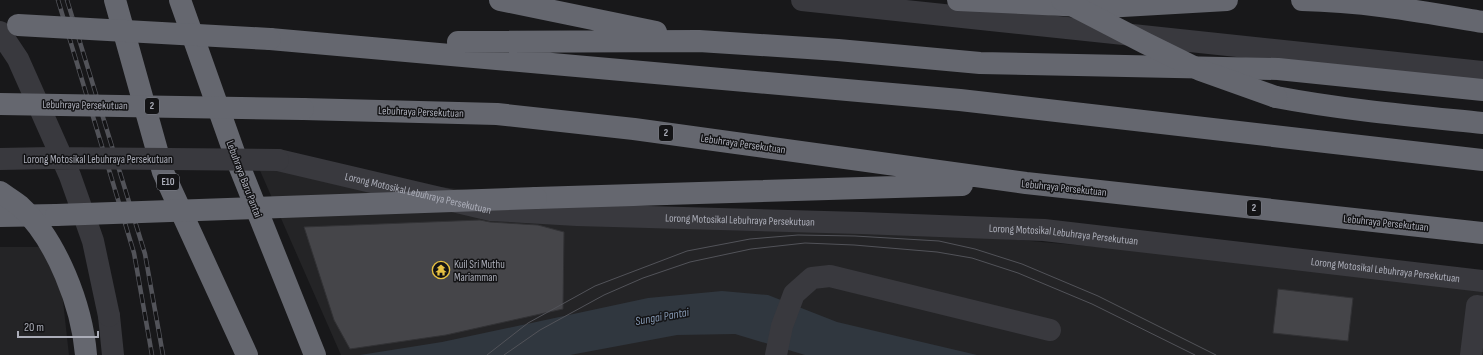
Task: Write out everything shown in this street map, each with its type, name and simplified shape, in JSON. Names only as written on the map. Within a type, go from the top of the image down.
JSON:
[{"type":"highway","name":"E10","points":[[115,0],[163,172],[247,355]]},
{"type":"highway","name":"Lebuhraya Baru Pantai","points":[[180,0],[236,158],[315,355]]},
{"type":"highway","points":[[500,0],[699,41]]},
{"type":"highway","points":[[958,0],[1105,7],[1227,0]]},
{"type":"highway","points":[[1062,0],[1200,70],[1276,97],[1310,104],[1483,123]]},
{"type":"highway","points":[[1302,0],[1325,0],[1414,10],[1483,22]]},
{"type":"highway","points":[[6,27],[270,39],[323,43],[960,100],[1483,160]]},
{"type":"highway","points":[[323,43],[699,41],[838,50],[980,63],[1278,69],[1483,90]]},
{"type":"highway","name":"Lebuhraya Persekutuan","points":[[0,104],[497,114],[634,129],[1026,184],[1483,233]]},
{"type":"highway","points":[[0,216],[536,198],[1026,184]]},
{"type":"highway","points":[[0,192],[20,206],[43,233],[67,278],[78,307],[86,355]]},
{"type":"street","points":[[802,0],[1483,72]]},
{"type":"street","points":[[6,27],[18,59],[70,176],[94,241],[109,316],[114,355]]},
{"type":"street","name":"Lorong Motosikal Lebuhraya Persekutuan","points":[[0,159],[278,160],[491,210],[577,215],[1044,230],[1483,281]]},
{"type":"street","points":[[776,355],[782,326],[794,294],[812,278],[830,276],[1050,330]]},
{"type":"street","points":[[1471,355],[1477,306],[1483,307]]},
{"type":"shaded area","points":[[258,166],[536,198],[1225,258],[1483,288],[1483,355],[341,355]]},
{"type":"shaded area","points":[[0,247],[57,247],[69,355],[0,355]]},
{"type":"water","name":"Sungai Pantai","points":[[722,291],[768,295],[837,322],[977,355],[805,355],[735,334],[677,335],[570,355],[360,355],[442,342],[648,298]]},
{"type":"building","name":"Kuil Sri Muthu Mariamman","points":[[480,220],[538,225],[564,232],[563,309],[446,335],[350,349],[334,320],[304,227]]},
{"type":"building","points":[[1278,289],[1353,298],[1348,341],[1273,333]]},
{"type":"tram line","points":[[487,355],[528,323],[595,286],[687,251],[750,239],[798,235],[855,236],[939,241],[975,249],[1022,264],[1098,296],[1216,355]]},
{"type":"tram line","points":[[504,355],[540,330],[604,295],[643,278],[690,262],[751,249],[805,243],[854,245],[937,252],[972,258],[1018,273],[1092,304],[1195,355]]},
{"type":"railway","points":[[58,0],[134,253],[152,355]]},
{"type":"railway","points":[[67,0],[145,254],[163,355]]},
{"type":"place","name":"Kuil Sri Muthu Mariamman","points":[[441,270]]}]
